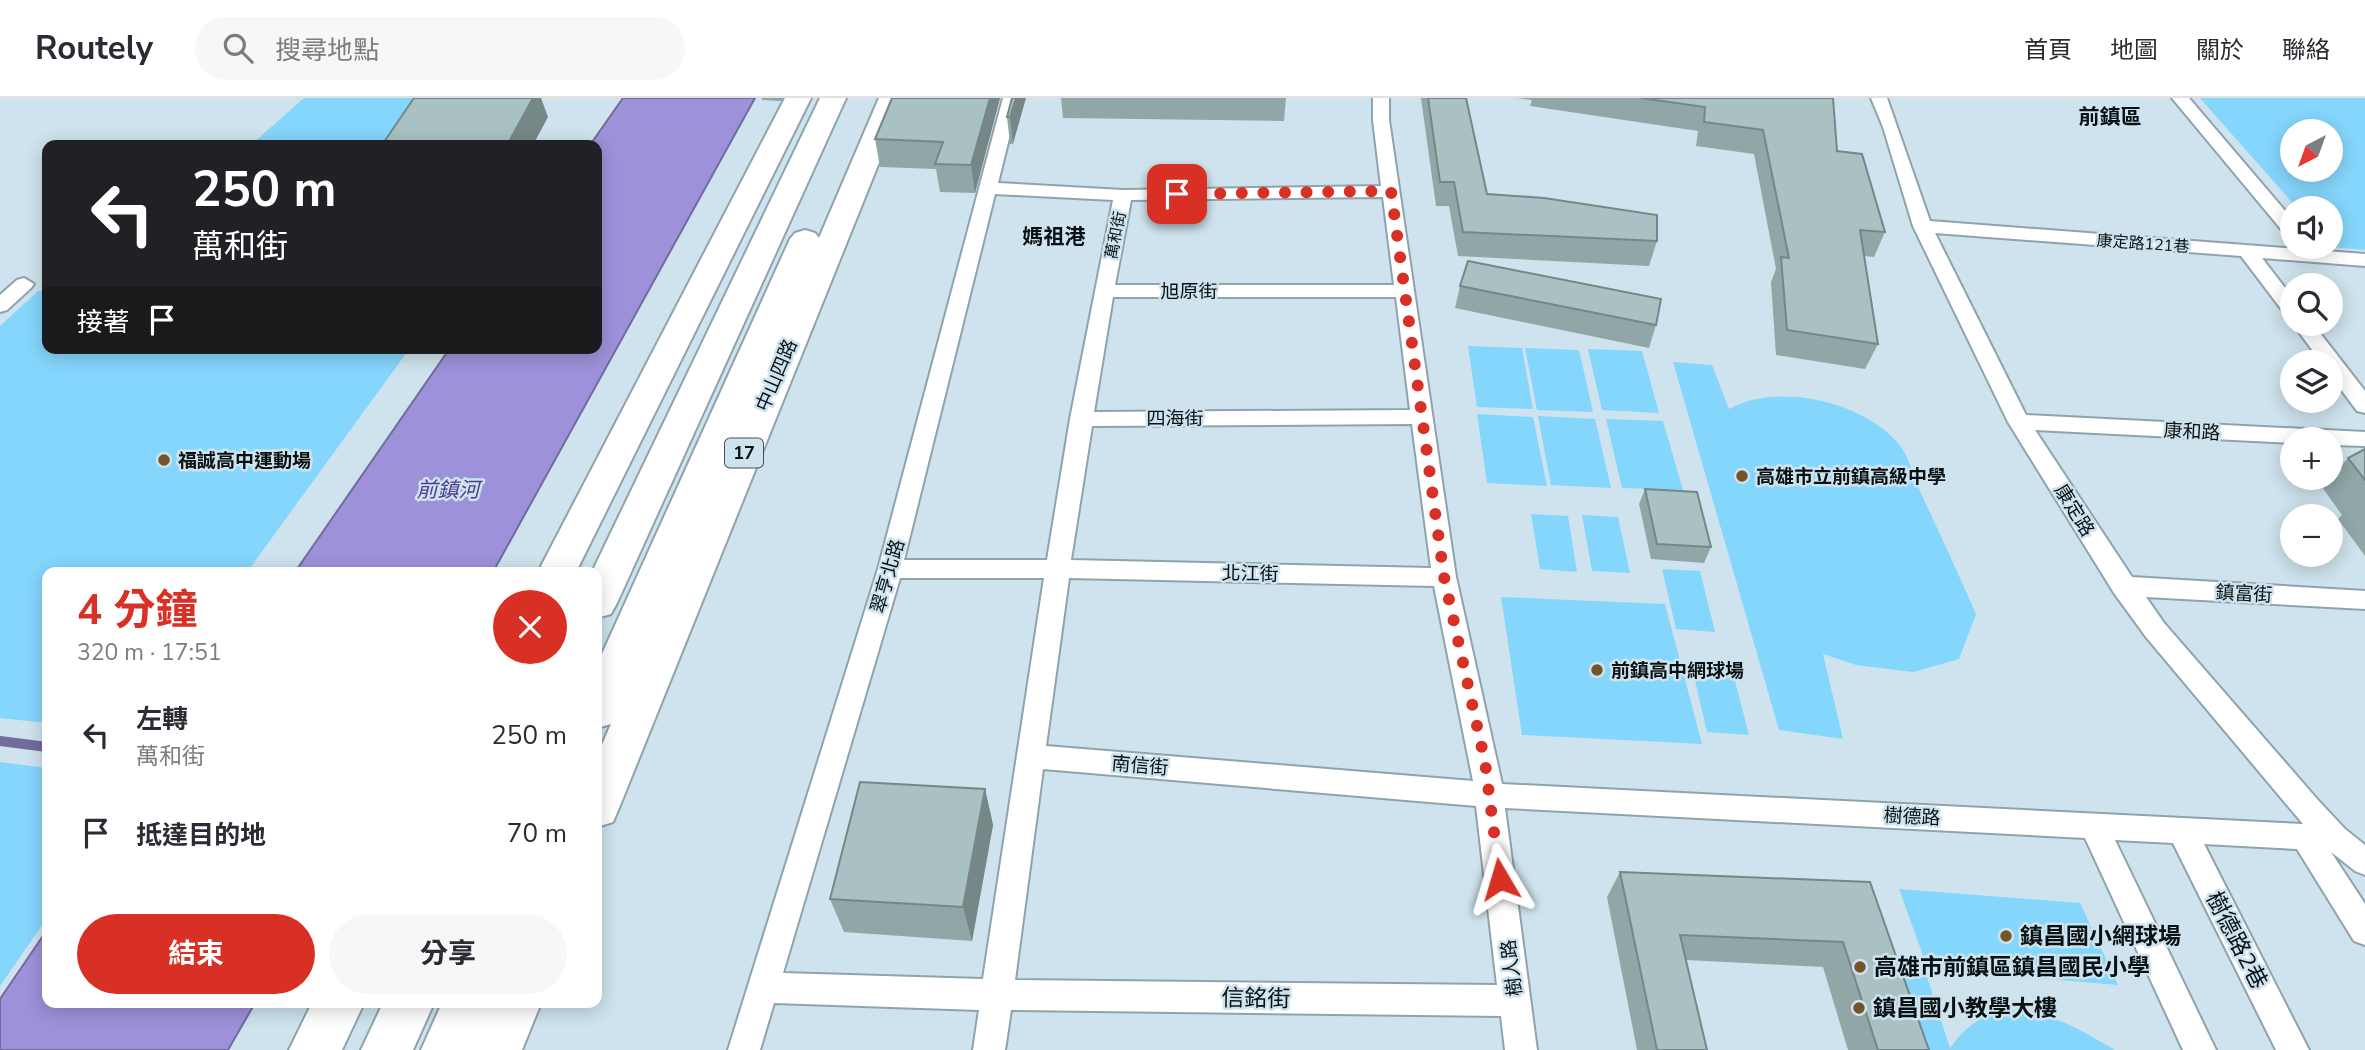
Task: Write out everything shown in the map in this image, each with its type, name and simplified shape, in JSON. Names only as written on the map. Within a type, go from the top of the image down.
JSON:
[{"type":"main road","points":[[560,567],[798,98]]},
{"type":"main road","points":[[602,592],[834,98]]},
{"type":"main road","name":"中山四路","points":[[602,700],[867,98]]},
{"type":"main road","name":"中山四路","points":[[602,796],[892,98]]},
{"type":"main road","points":[[315,1050],[336,1008]]},
{"type":"main road","points":[[387,1050],[407,1008]]},
{"type":"main road","points":[[447,1050],[466,1008]]},
{"type":"main road","points":[[496,1050],[514,1008]]},
{"type":"street","name":"翠亨北路","points":[[744,1050],[890,569],[1011,98]]},
{"type":"street","name":"樹人路","points":[[1381,98],[1381,120],[1420,417],[1444,577],[1490,795],[1521,1050]]},
{"type":"street","name":"康定路","points":[[1879,98],[1922,226],[2019,422],[2123,586],[2155,630],[2335,838],[2365,862]]},
{"type":"street","points":[[2180,98],[2280,216]]},
{"type":"street","points":[[986,188],[1123,195]]},
{"type":"street","name":"萬和街","points":[[1104,291],[1123,195],[1391,191]]},
{"type":"street","name":"康定路121巷","points":[[1922,226],[2280,252]]},
{"type":"street","points":[[2248,251],[2280,294]]},
{"type":"street","name":"康定路121巷","points":[[2343,257],[2365,260]]},
{"type":"street","points":[[0,283],[24,284],[0,306]]},
{"type":"street","points":[[989,1050],[1056,569],[1104,291]]},
{"type":"street","name":"旭原街","points":[[1104,291],[1404,291]]},
{"type":"street","points":[[2312,336],[2365,406]]},
{"type":"street","name":"四海街","points":[[1081,419],[1420,417]]},
{"type":"street","name":"康和路","points":[[2019,422],[2365,439]]},
{"type":"street","name":"北江街","points":[[890,569],[1056,569],[1444,577]]},
{"type":"street","name":"鎮富街","points":[[2123,586],[2365,600]]},
{"type":"street","name":"南信街","points":[[1031,756],[1490,795]]},
{"type":"street","name":"樹德路","points":[[1490,795],[2335,838]]},
{"type":"street","points":[[2093,824],[2200,1050]]},
{"type":"street","name":"樹德路2巷","points":[[2182,831],[2293,1050]]},
{"type":"street","points":[[2305,837],[2365,931]]},
{"type":"street","name":"信銘街","points":[[764,987],[997,995],[1515,1001]]},
{"type":"shaded area","points":[[304,98],[448,98],[410,140],[257,140]]},
{"type":"shaded area","points":[[2200,98],[2365,98],[2365,250],[2343,248],[2343,196],[2286,196]]},
{"type":"shaded area","name":"福誠高中運動場","points":[[38,291],[42,291],[42,354],[406,354],[251,567],[42,567],[42,722],[0,718],[0,326]]},
{"type":"shaded area","points":[[1468,346],[1522,348],[1533,409],[1477,407]]},
{"type":"shaded area","points":[[1525,348],[1579,350],[1593,412],[1537,410]]},
{"type":"shaded area","points":[[1588,349],[1642,351],[1659,413],[1602,410]]},
{"type":"shaded area","points":[[1673,362],[1712,365],[1729,409],[1770,397],[1794,397],[1841,406],[1881,428],[1897,442],[1908,459],[1976,614],[1959,659],[1913,672],[1856,665],[1823,654],[1843,739],[1779,730]]},
{"type":"shaded area","points":[[1477,414],[1533,417],[1547,486],[1487,483]]},
{"type":"shaded area","points":[[1538,416],[1595,419],[1611,488],[1551,485]]},
{"type":"shaded area","points":[[1606,419],[1663,421],[1683,490],[1622,488]]},
{"type":"shaded area","points":[[1531,514],[1568,516],[1577,572],[1540,569]]},
{"type":"shaded area","points":[[1582,515],[1618,517],[1630,573],[1592,571]]},
{"type":"shaded area","points":[[1662,569],[1700,571],[1715,632],[1676,629]]},
{"type":"shaded area","name":"前鎮高中網球場","points":[[1501,597],[1665,604],[1702,744],[1522,735]]},
{"type":"shaded area","points":[[1691,664],[1731,666],[1749,735],[1707,732]]},
{"type":"shaded area","points":[[0,762],[42,767],[42,925],[0,986]]},
{"type":"shaded area","name":"鎮昌國小網球場","points":[[1899,889],[2080,903],[2118,985],[1928,969]]},
{"type":"shaded area","points":[[1894,969],[1926,974],[1950,1048],[1968,1028],[1987,1016],[2008,1011],[2051,1017],[2115,1050],[1923,1050]]},
{"type":"water","name":"前鎮河","points":[[623,98],[755,98],[496,567],[298,567],[446,354],[602,354],[602,140],[594,140]]},
{"type":"water","points":[[42,937],[42,1008],[252,1008],[228,1050],[0,1050],[0,999]]},
{"type":"building","points":[[414,98],[533,98],[510,140],[385,140]]},
{"type":"building","points":[[892,98],[990,98],[971,165],[935,164],[943,142],[875,139]]},
{"type":"building","points":[[1012,98],[1016,98],[1010,117],[1007,117]]},
{"type":"building","points":[[1428,98],[1466,98],[1487,194],[1544,198],[1657,215],[1657,241],[1463,232],[1454,182],[1440,182]]},
{"type":"building","points":[[1641,98],[1833,98],[1837,151],[1862,154],[1885,232],[1860,230],[1878,344],[1787,330],[1781,257],[1789,258],[1763,130],[1704,122],[1705,107]]},
{"type":"building","points":[[1468,261],[1661,299],[1656,325],[1460,286]]},
{"type":"building","points":[[2365,449],[2365,480],[2348,458]]},
{"type":"building","points":[[1645,489],[1697,492],[1711,547],[1657,544]]},
{"type":"building","points":[[860,782],[985,789],[963,907],[830,899]]},
{"type":"building","points":[[1620,872],[1870,882],[1929,1050],[1878,1050],[1843,942],[1680,935],[1707,1050],[1657,1050]]},
{"type":"waterway","points":[[0,741],[42,746]]},
{"type":"place","name":"福誠高中運動場","points":[[164,460]]},
{"type":"place","name":"高雄市立前鎮高級中學","points":[[1742,476]]},
{"type":"place","name":"前鎮高中網球場","points":[[1597,670]]},
{"type":"place","name":"鎮昌國小網球場","points":[[2006,936]]},
{"type":"place","name":"高雄市前鎮區鎮昌國民小學","points":[[1860,967]]},
{"type":"place","name":"鎮昌國小教學大樓","points":[[1859,1008]]},
{"type":"district","name":"前鎮區","points":[[2110,117]]},
{"type":"district","name":"媽祖港","points":[[1054,237]]},
{"type":"route","points":[[1177,194],[1391,191],[1444,577],[1485,762],[1500,879]]}]
